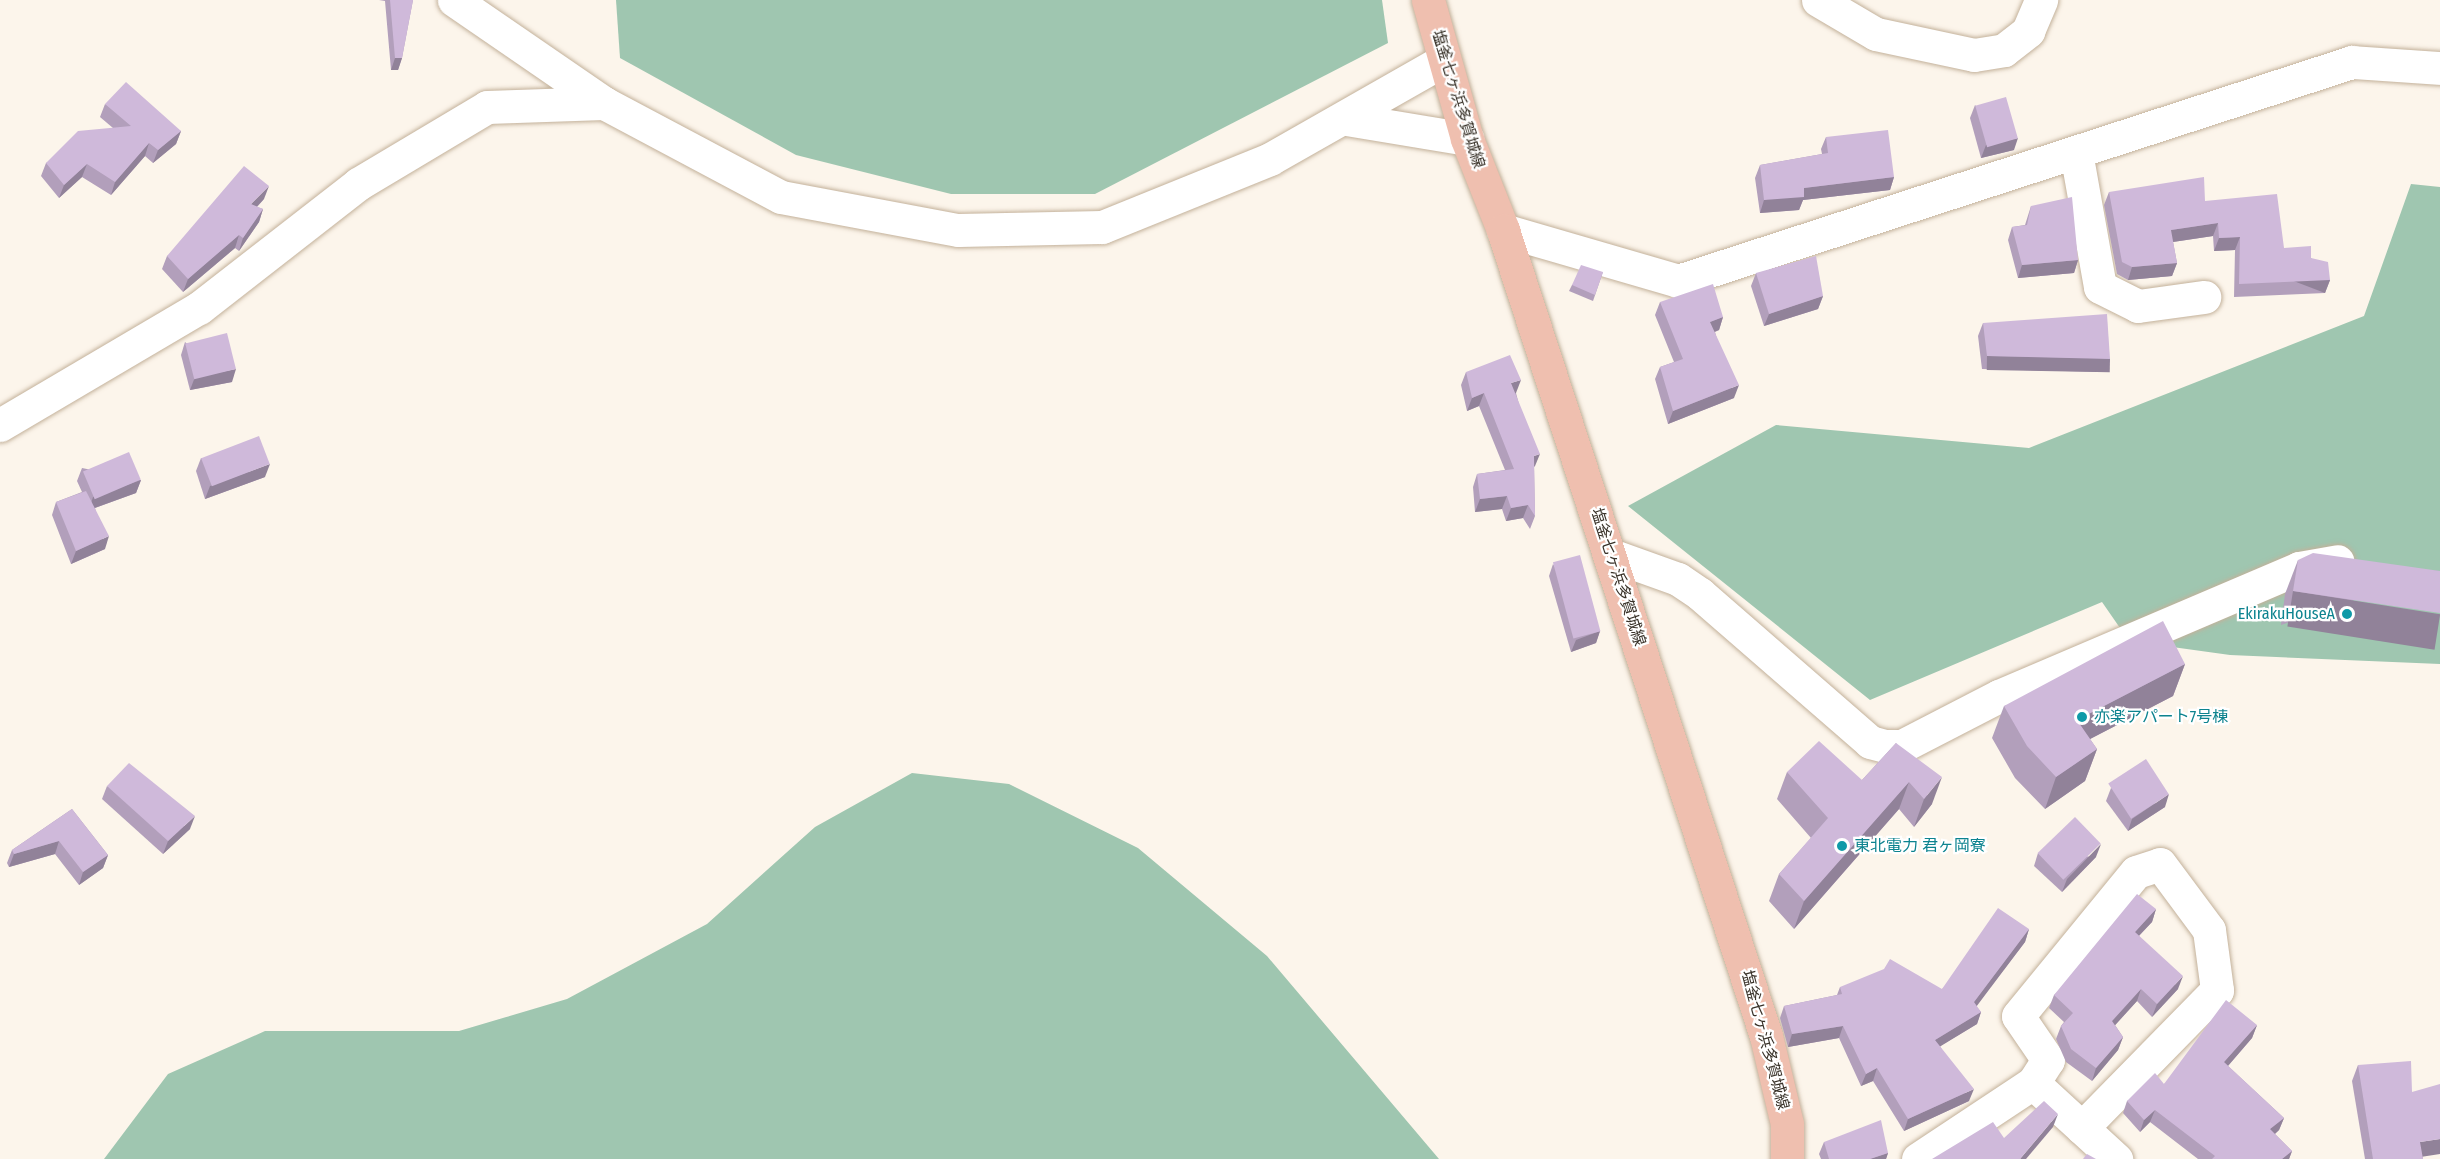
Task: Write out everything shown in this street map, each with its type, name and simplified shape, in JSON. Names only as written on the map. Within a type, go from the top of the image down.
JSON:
[{"type":"main road","name":"塩釜七ヶ浜多賀城線","points":[[1428,0],[1467,139],[1503,230],[1611,555],[1766,1036],[1787,1124],[1787,1159]]},
{"type":"street","points":[[454,0],[604,103],[782,197],[958,230],[1102,227],[1270,159],[1346,119],[1444,60]]},
{"type":"street","points":[[1818,0],[1876,34],[1974,56],[2004,50],[2028,31],[2041,0]]},
{"type":"street","points":[[1503,230],[1678,281],[2352,62],[2440,68]]},
{"type":"street","points":[[0,425],[200,308],[358,184],[487,107],[604,103]]},
{"type":"street","points":[[1346,119],[1467,139]]},
{"type":"street","points":[[2076,152],[2100,287],[2138,306],[2204,297]]},
{"type":"street","points":[[1611,555],[1678,579],[1700,594],[1870,742],[1885,746],[1902,746],[1999,696],[2299,568],[2345,559],[2366,562]]},
{"type":"street","points":[[1918,1159],[2033,1083],[2048,1060],[2018,1016],[2136,872],[2160,864],[2209,930],[2217,990],[2082,1128]]},
{"type":"street","points":[[2033,1083],[2116,1159]]},
{"type":"green space","points":[[616,0],[1382,0],[1388,43],[1095,194],[951,194],[796,155],[620,58]]},
{"type":"green space","points":[[2411,184],[2440,187],[2440,664],[2230,655],[2129,641],[2102,602],[1870,700],[1628,506],[1776,425],[2029,448],[2364,316]]},
{"type":"green space","points":[[912,773],[1009,784],[1138,848],[1267,956],[1439,1159],[104,1159],[168,1074],[265,1031],[459,1031],[567,999],[707,924],[815,827]]},
{"type":"building","points":[[390,0],[413,0],[402,58],[395,58]]},
{"type":"building","points":[[126,82],[181,131],[158,150],[149,143],[115,182],[87,164],[64,185],[46,163],[78,131],[131,126],[105,104]]},
{"type":"building","points":[[2006,97],[2018,138],[1987,147],[1975,106]]},
{"type":"building","points":[[1888,130],[1894,177],[1804,188],[1804,197],[1764,200],[1760,165],[1828,153],[1826,137]]},
{"type":"building","points":[[244,166],[269,186],[251,204],[263,209],[243,238],[239,235],[188,279],[167,256]]},
{"type":"building","points":[[2204,177],[2205,201],[2277,194],[2284,248],[2311,246],[2311,258],[2328,262],[2330,280],[2239,284],[2240,237],[2219,238],[2218,223],[2171,230],[2177,263],[2132,267],[2122,262],[2109,192]]},
{"type":"building","points":[[2072,197],[2078,260],[2022,265],[2012,227],[2027,225],[2031,206]]},
{"type":"building","points":[[1816,256],[1823,296],[1769,314],[1756,273]]},
{"type":"building","points":[[1581,265],[1603,272],[1595,295],[1572,285]]},
{"type":"building","points":[[1713,284],[1723,317],[1710,322],[1739,385],[1673,411],[1660,367],[1683,359],[1660,302]]},
{"type":"building","points":[[2107,314],[2110,359],[1987,356],[1983,323]]},
{"type":"building","points":[[227,333],[236,369],[194,379],[185,343]]},
{"type":"building","points":[[1510,355],[1521,380],[1511,383],[1540,454],[1534,456],[1535,516],[1528,505],[1511,508],[1507,496],[1480,499],[1477,474],[1514,469],[1484,393],[1472,398],[1466,372]]},
{"type":"building","points":[[259,436],[270,464],[212,486],[201,458]]},
{"type":"building","points":[[129,452],[141,480],[95,499],[83,472]]},
{"type":"building","points":[[86,491],[109,536],[76,551],[56,502]]},
{"type":"building","points":[[2313,553],[2440,571],[2440,613],[2293,591],[2298,560]]},
{"type":"building","points":[[1580,555],[1600,631],[1573,639],[1553,562]]},
{"type":"building","points":[[2163,621],[2185,664],[2077,720],[2097,749],[2056,777],[2027,746],[2004,706]]},
{"type":"building","points":[[1819,741],[1862,780],[1896,743],[1942,777],[1924,799],[1909,782],[1804,901],[1779,874],[1828,818],[1787,772]]},
{"type":"building","points":[[2146,759],[2169,794],[2131,819],[2108,784]]},
{"type":"building","points":[[129,763],[195,816],[168,841],[107,786]]},
{"type":"building","points":[[72,809],[108,855],[83,872],[59,841],[14,854],[12,850]]},
{"type":"building","points":[[2075,817],[2101,844],[2063,880],[2038,853]]},
{"type":"building","points":[[2137,894],[2156,909],[2135,932],[2183,976],[2157,1004],[2141,989],[2112,1021],[2123,1037],[2096,1068],[2071,1049],[2061,1026],[2073,1013],[2054,995]]},
{"type":"building","points":[[1998,908],[2029,929],[1974,1002],[1981,1012],[1935,1040],[1974,1089],[1908,1119],[1877,1068],[1866,1074],[1843,1026],[1792,1034],[1784,1006],[1842,994],[1840,987],[1884,969],[1890,959],[1942,989]]},
{"type":"building","points":[[2226,1000],[2257,1025],[2224,1062],[2284,1118],[2270,1129],[2292,1151],[2282,1159],[2212,1159],[2215,1156],[2155,1110],[2144,1120],[2127,1101],[2155,1073],[2164,1084]]},
{"type":"building","points":[[2411,1061],[2412,1092],[2440,1084],[2440,1139],[2420,1142],[2423,1159],[2373,1159],[2358,1065]]},
{"type":"building","points":[[2044,1101],[2058,1114],[2020,1159],[1932,1159],[1993,1122],[2004,1138]]},
{"type":"building","points":[[1881,1120],[1888,1153],[1870,1159],[1829,1159],[1824,1142]]},
{"type":"building","points":[[2087,1154],[2096,1159],[2083,1159]]},
{"type":"place","name":"EkirakuHouseA","points":[[2347,614]]},
{"type":"place","name":"亦楽アパート7号棟","points":[[2082,717]]},
{"type":"place","name":"東北電力 君ヶ岡寮","points":[[1842,846]]}]
